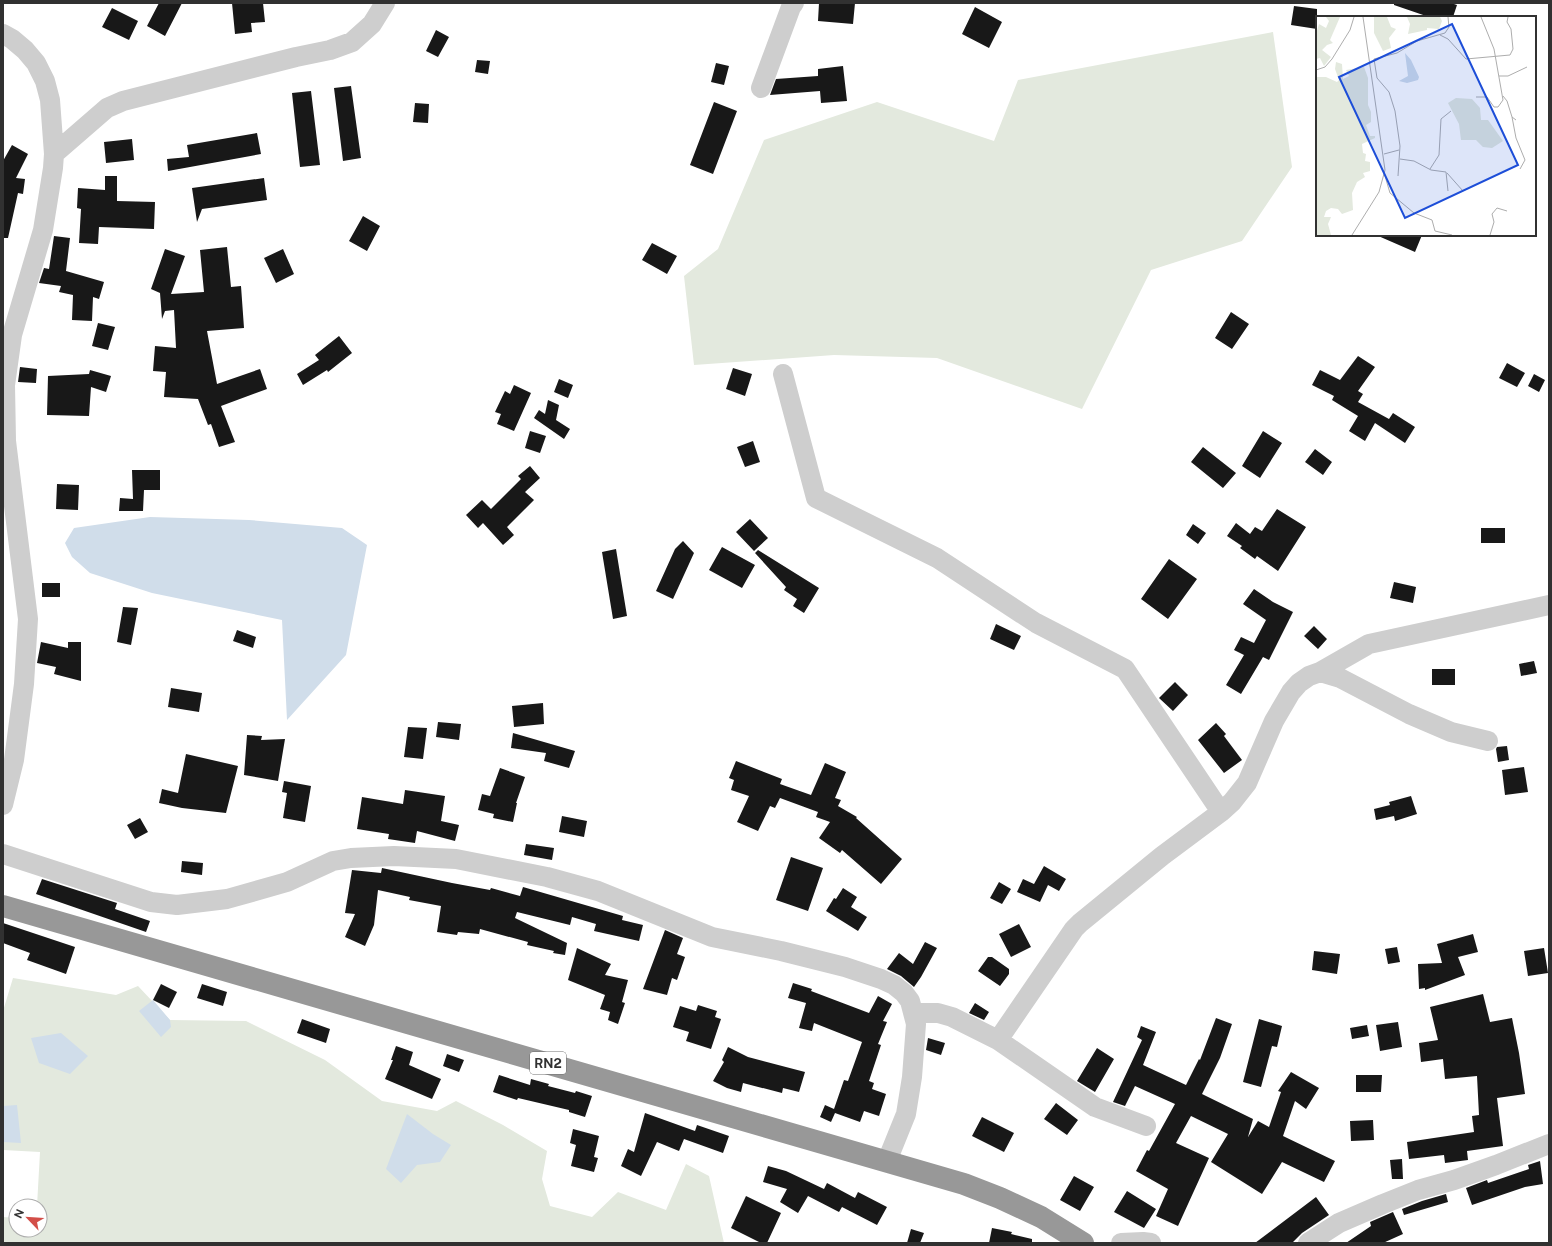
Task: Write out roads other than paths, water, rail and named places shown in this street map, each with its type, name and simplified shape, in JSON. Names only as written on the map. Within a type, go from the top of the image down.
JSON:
[{"type":"highway","name":"RN2","points":[[3,906],[964,1184],[1000,1198],[1041,1217],[1084,1243]]},
{"type":"street","points":[[54,154],[108,108],[123,101],[296,57],[330,50],[352,42],[372,24],[384,3]]},
{"type":"street","points":[[761,88],[791,7],[794,3]]},
{"type":"street","points":[[3,34],[12,39],[25,50],[36,63],[45,81],[50,100],[54,154],[54,168],[43,230],[12,335],[5,385],[6,441],[28,619],[23,692],[14,760],[3,805]]},
{"type":"street","points":[[783,374],[816,498],[937,558],[1036,623],[1125,669],[1221,812]]},
{"type":"street","points":[[998,1040],[1074,929],[1162,856],[1232,802],[1247,783],[1274,721],[1291,692],[1299,683],[1309,676],[1320,672],[1369,644],[1549,605]]},
{"type":"street","points":[[1320,672],[1340,678],[1408,714],[1451,732],[1488,741]]},
{"type":"street","points":[[3,854],[152,902],[177,905],[227,899],[242,895],[287,882],[333,862],[351,858],[394,856],[456,859],[520,873],[547,877],[598,891],[712,937],[781,950],[845,967],[881,979],[894,985],[904,993],[910,1001],[916,1024],[912,1077],[906,1114],[887,1161]]},
{"type":"street","points":[[914,1013],[938,1014],[952,1017],[998,1040],[1095,1107],[1146,1126]]},
{"type":"street","points":[[1308,1243],[1339,1223],[1383,1204],[1418,1190],[1454,1180],[1496,1165],[1549,1144]]},
{"type":"street","points":[[1121,1243],[1152,1243]]},
{"type":"water","points":[[150,517],[249,520],[342,528],[367,545],[346,655],[287,720],[282,620],[152,593],[90,573],[72,557],[65,543],[74,528]]},
{"type":"water","points":[[153,1000],[170,1020],[171,1027],[161,1037],[139,1011]]},
{"type":"water","points":[[61,1033],[88,1056],[70,1074],[39,1063],[31,1038]]},
{"type":"water","points":[[17,1105],[21,1143],[3,1142],[3,1106]]},
{"type":"water","points":[[407,1114],[433,1134],[451,1145],[440,1162],[417,1165],[401,1183],[386,1169]]}]
